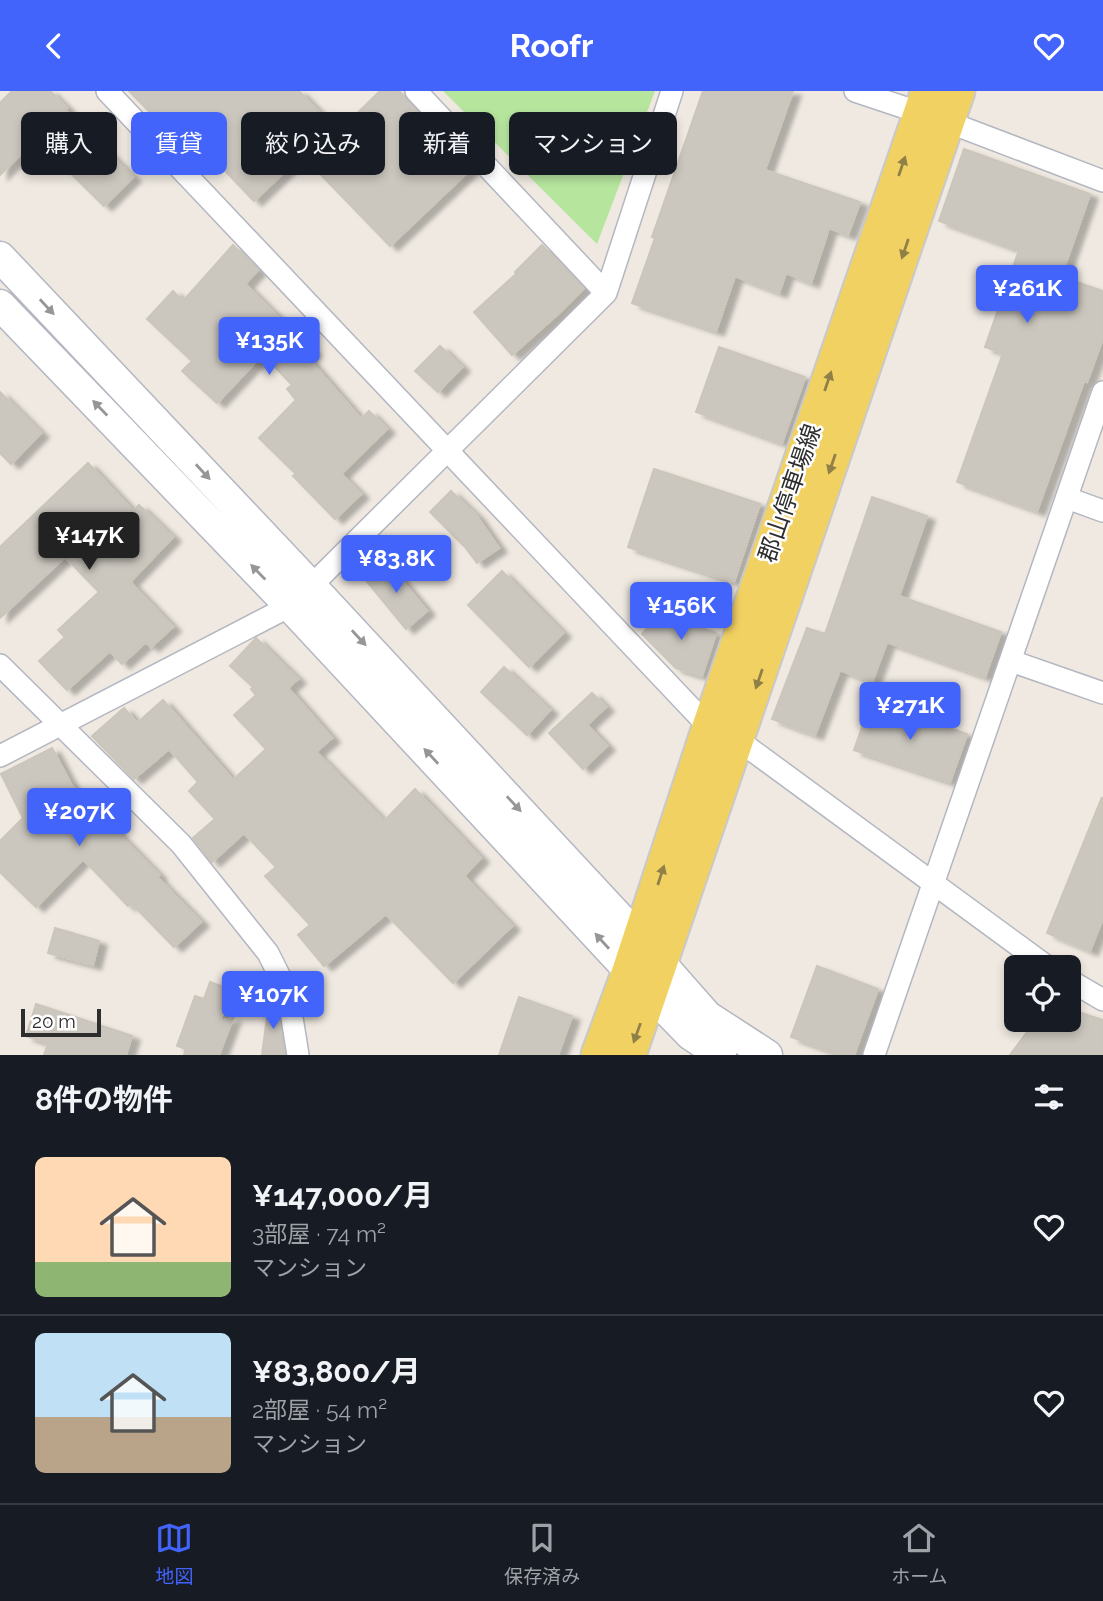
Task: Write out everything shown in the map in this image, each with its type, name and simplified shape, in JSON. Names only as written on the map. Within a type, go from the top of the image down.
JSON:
[{"type":"main road","name":"郡山停車場線","points":[[629,1055],[647,977],[724,734],[939,104]]},
{"type":"main road","name":"郡山停車場線","points":[[598,1055],[647,977],[640,940],[724,734]]},
{"type":"street","points":[[107,91],[448,450],[724,734],[1031,955]]},
{"type":"street","points":[[416,91],[606,293]]},
{"type":"street","points":[[0,756],[301,596],[606,293],[672,91]]},
{"type":"street","points":[[855,91],[939,104],[1103,181]]},
{"type":"street","points":[[0,257],[301,596],[647,977],[691,1035],[721,1055]]},
{"type":"street","points":[[0,305],[301,596],[640,940]]},
{"type":"street","points":[[874,1055],[1103,392]]},
{"type":"street","points":[[1067,498],[1103,511]]},
{"type":"street","points":[[1011,661],[1103,693]]},
{"type":"street","points":[[0,664],[181,844],[268,953],[288,993],[298,1055]]},
{"type":"street","points":[[647,977],[767,1055]]},
{"type":"street","points":[[1081,987],[1103,1000]]},
{"type":"green space","points":[[443,91],[655,91],[647,112],[509,112],[509,157],[495,143],[495,112],[464,112]]},
{"type":"green space","points":[[528,175],[623,175],[597,244]]},
{"type":"building","points":[[12,91],[50,91],[67,108],[67,112],[21,112],[21,154],[0,175],[0,103]]},
{"type":"building","points":[[129,91],[299,91],[319,112],[241,112],[241,175],[281,175],[254,201],[227,173],[227,112],[150,112]]},
{"type":"building","points":[[380,91],[399,91],[418,112],[399,112],[399,175],[465,175],[390,246],[321,175],[385,175],[385,112],[358,112]]},
{"type":"building","points":[[703,91],[793,91],[765,170],[860,202],[848,235],[829,228],[811,283],[786,273],[779,293],[735,276],[716,331],[632,303],[674,175],[677,175],[677,165]]},
{"type":"building","points":[[964,149],[1090,194],[1061,277],[1103,291],[1103,338],[1087,382],[1084,381],[1037,511],[957,482],[1003,353],[985,347],[1019,250],[939,221]]},
{"type":"building","points":[[117,161],[133,177],[104,206],[73,175],[117,175]]},
{"type":"building","points":[[233,245],[258,270],[245,284],[313,352],[307,357],[361,419],[369,411],[387,429],[341,474],[361,494],[335,519],[293,476],[296,474],[259,438],[296,400],[287,389],[292,385],[263,354],[217,403],[182,371],[192,361],[147,319],[173,291],[183,301]]},
{"type":"building","points":[[542,245],[584,288],[512,355],[474,312],[516,274]]},
{"type":"building","points":[[440,346],[462,367],[438,392],[415,371]]},
{"type":"building","points":[[719,347],[805,377],[782,443],[696,412]]},
{"type":"building","points":[[0,392],[41,433],[11,464],[0,453]]},
{"type":"building","points":[[88,463],[133,511],[139,505],[173,537],[130,582],[173,627],[151,647],[146,642],[122,664],[110,651],[67,690],[39,661],[65,637],[58,630],[99,592],[65,557],[0,618],[0,547]]},
{"type":"building","points":[[654,469],[760,504],[734,582],[628,547]]},
{"type":"building","points":[[451,491],[476,515],[499,548],[477,563],[430,512]]},
{"type":"building","points":[[872,497],[927,516],[899,596],[1001,632],[985,677],[887,642],[872,682],[840,670],[815,735],[772,719],[807,628],[825,634]]},
{"type":"building","points":[[386,561],[427,611],[406,629],[365,579]]},
{"type":"building","points":[[502,571],[563,633],[529,667],[468,605]]},
{"type":"building","points":[[666,608],[679,620],[716,633],[702,676],[676,668],[642,634]]},
{"type":"building","points":[[256,638],[298,679],[288,688],[332,738],[316,752],[384,821],[415,789],[481,858],[464,876],[512,926],[453,983],[386,914],[324,966],[298,935],[310,925],[265,876],[276,867],[244,833],[212,862],[193,838],[215,819],[189,791],[198,782],[169,749],[134,779],[92,736],[124,708],[137,723],[163,700],[233,780],[266,749],[234,715],[256,695],[251,689],[253,687],[230,666]]},
{"type":"building","points":[[504,667],[550,710],[527,735],[481,692]]},
{"type":"building","points":[[592,693],[606,707],[587,725],[607,746],[583,769],[549,733]]},
{"type":"building","points":[[871,701],[967,734],[950,782],[854,750]]},
{"type":"building","points":[[52,748],[72,786],[201,922],[174,947],[131,903],[128,906],[83,859],[36,907],[0,872],[0,841],[23,818],[1,774]]},
{"type":"building","points":[[1102,797],[1103,918],[1090,951],[1047,933]]},
{"type":"building","points":[[55,928],[99,941],[93,965],[48,953]]},
{"type":"building","points":[[817,966],[878,989],[854,1055],[841,1055],[791,1037]]},
{"type":"building","points":[[210,982],[232,990],[220,1021],[233,1018],[219,1055],[184,1055],[186,1049],[177,1046],[195,996],[204,999]]},
{"type":"building","points":[[271,987],[277,1005],[285,1055],[262,1055]]},
{"type":"building","points":[[519,997],[572,1016],[558,1055],[499,1055]]},
{"type":"building","points":[[36,1004],[132,1036],[126,1055],[44,1055],[48,1043],[26,1036]]},
{"type":"building","points":[[1081,1013],[1103,1020],[1103,1055],[1010,1055],[1027,1032],[1081,1032]]}]
